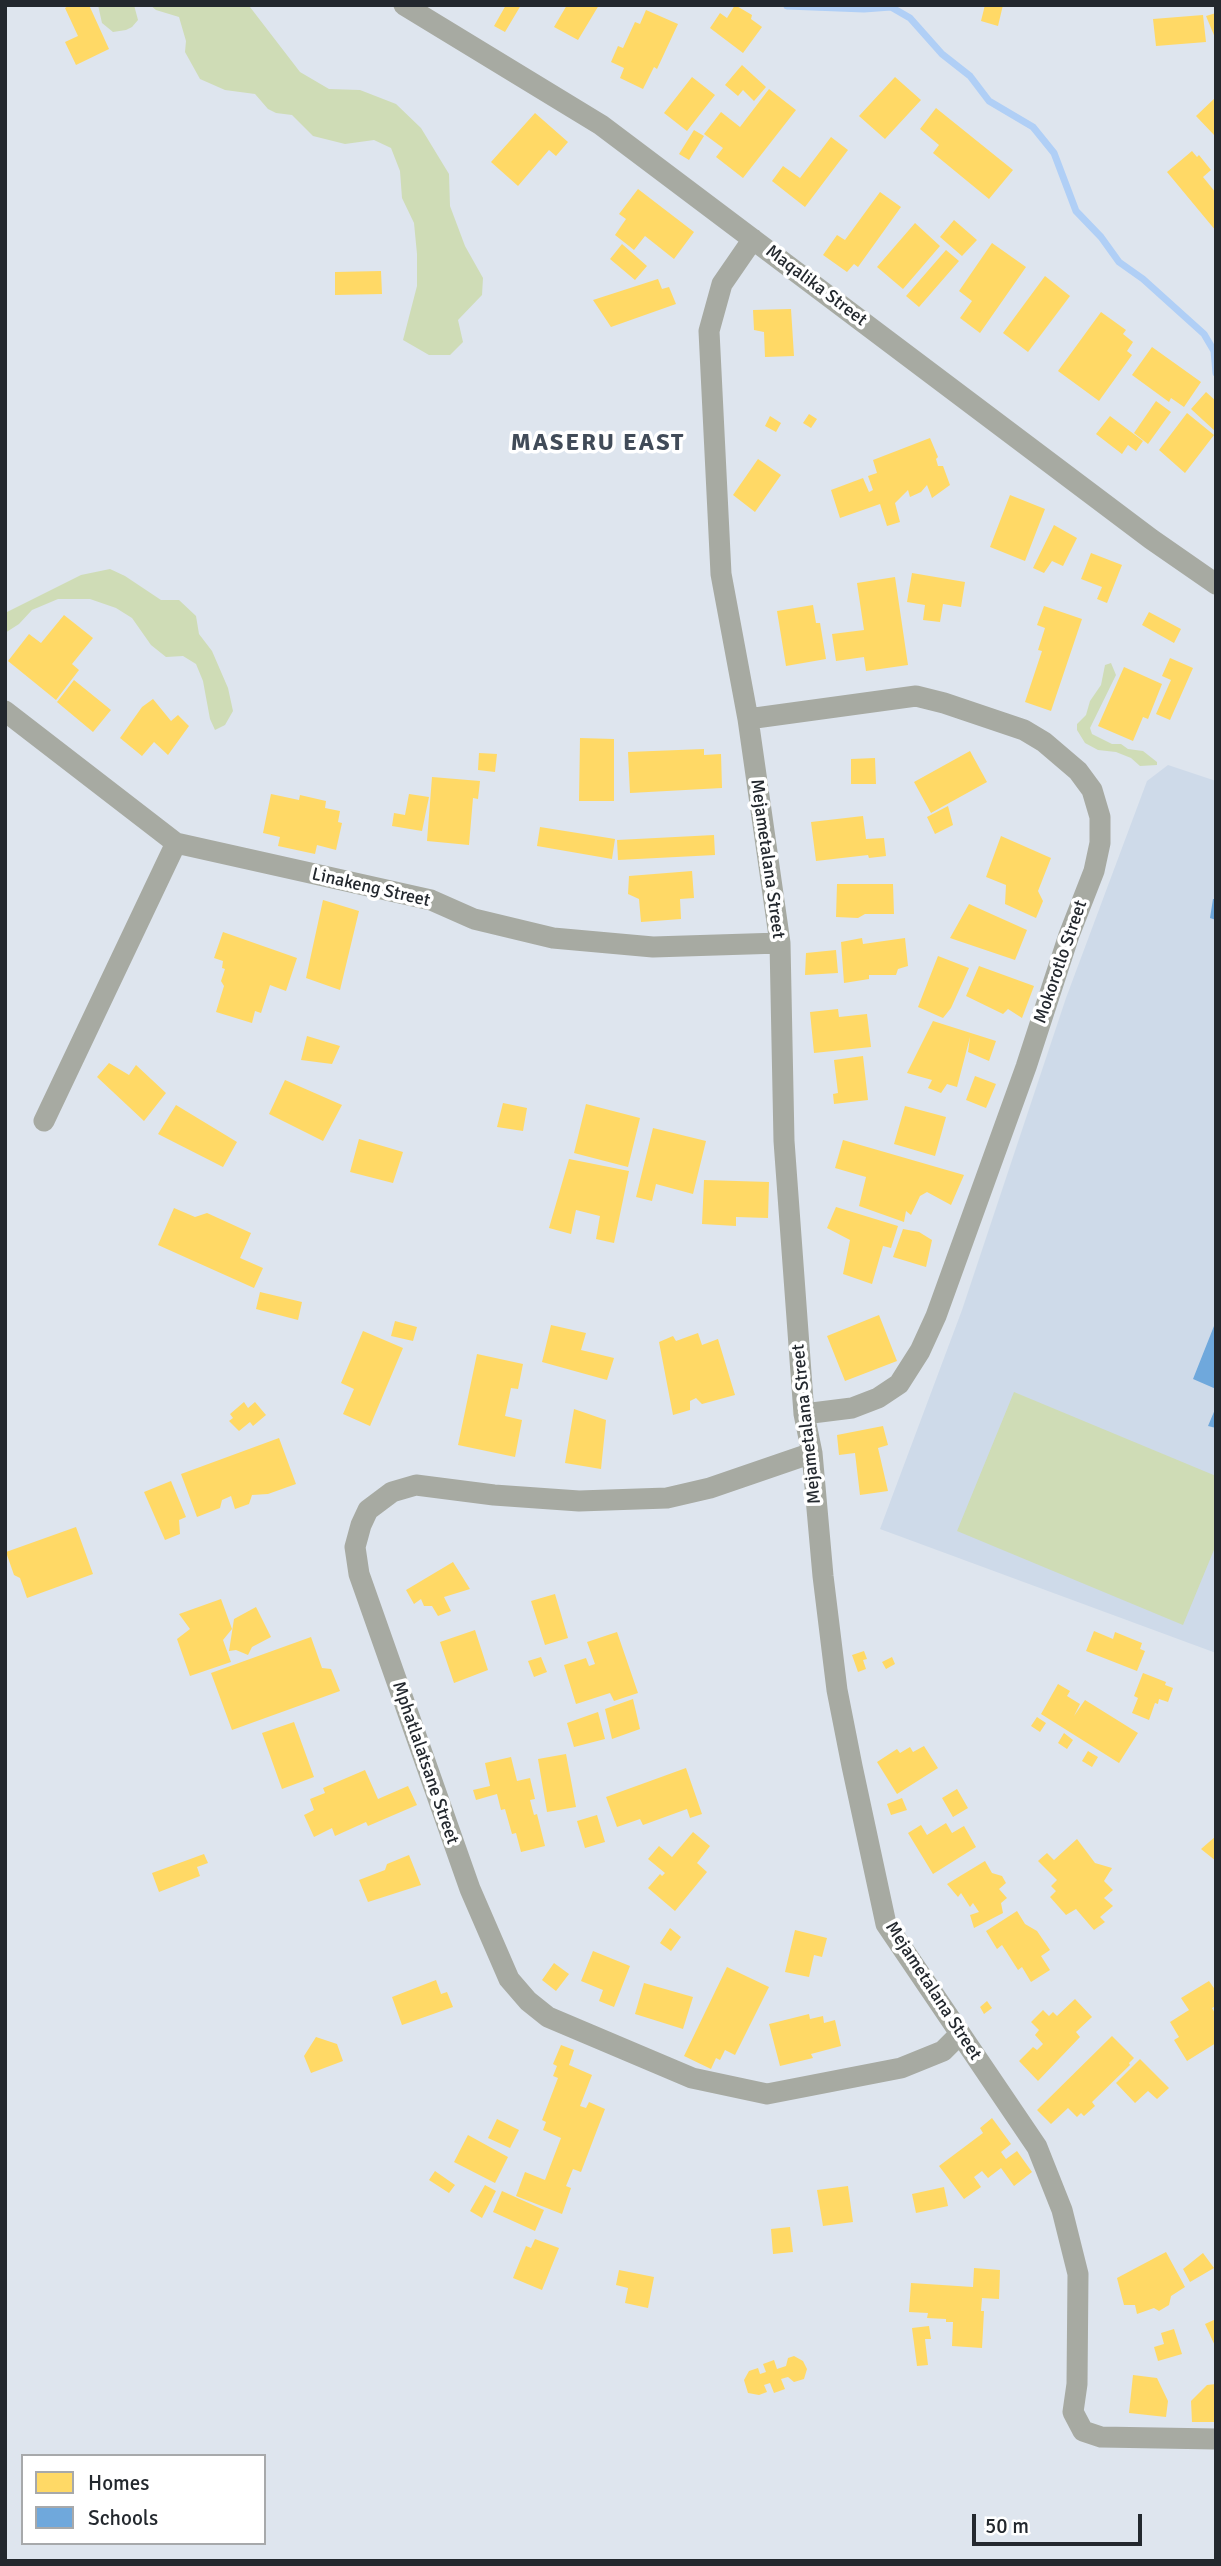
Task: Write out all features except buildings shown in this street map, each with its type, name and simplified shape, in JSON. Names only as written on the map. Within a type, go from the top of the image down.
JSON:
[{"type":"street","name":"Maqalika Street","points":[[404,5],[601,125],[1140,531],[1216,584]]},
{"type":"street","name":"Mejametalana Street","points":[[753,239],[722,284],[709,331],[721,574],[748,719],[780,943],[784,1141],[804,1413],[812,1453],[823,1576],[837,1690],[886,1924],[1037,2147],[1062,2210],[1078,2274],[1077,2384],[1073,2412],[1083,2431],[1101,2437],[1216,2439]]},
{"type":"street","name":"Mokorotlo Street","points":[[748,719],[916,696],[944,703],[1024,730],[1044,742],[1077,771],[1092,790],[1100,817],[1100,843],[1094,871],[969,1224],[920,1351],[899,1384],[878,1398],[852,1408],[804,1413]]},
{"type":"street","name":"Linakeng Street","points":[[5,711],[176,843],[431,900],[474,919],[553,938],[653,947],[780,943]]},
{"type":"street","points":[[44,1122],[176,843]]},
{"type":"street","name":"Mphatlalatsane Street","points":[[812,1453],[710,1488],[667,1498],[579,1501],[494,1495],[416,1485],[392,1492],[368,1510],[355,1547],[359,1574],[470,1889],[509,1979],[528,2001],[548,2017],[692,2078],[766,2094],[901,2068],[943,2051],[960,2034]]},
{"type":"shaded area","points":[[1168,765],[1216,781],[1216,1653],[880,1529],[962,1310],[1066,998],[1147,781]]},
{"type":"green space","points":[[98,5],[134,5],[138,20],[126,30],[113,32],[102,23]]},
{"type":"green space","points":[[150,5],[250,7],[300,72],[329,89],[360,90],[396,104],[421,128],[449,174],[450,206],[465,246],[483,278],[482,295],[458,320],[463,342],[450,355],[429,355],[403,340],[417,286],[417,254],[414,223],[402,198],[400,171],[391,148],[374,140],[345,144],[313,136],[292,115],[268,109],[255,94],[225,90],[200,79],[185,52],[186,41],[179,17],[156,10]]},
{"type":"green space","points":[[110,569],[161,600],[179,600],[196,616],[199,634],[212,651],[228,688],[233,711],[225,725],[215,730],[196,664],[183,656],[166,657],[151,645],[132,618],[116,608],[90,599],[58,599],[32,610],[19,624],[5,633],[5,613],[81,575]]},
{"type":"green space","points":[[1111,663],[1116,675],[1090,728],[1092,734],[1112,744],[1143,751],[1157,762],[1157,765],[1140,766],[1131,758],[1116,752],[1098,750],[1085,743],[1077,730],[1077,724],[1086,715],[1090,701],[1101,685],[1105,665]]},
{"type":"green space","points":[[1014,1392],[1216,1476],[1216,1545],[1183,1625],[957,1531]]},
{"type":"waterway","points":[[787,6],[864,9],[891,7],[910,18],[942,54],[970,76],[989,101],[1033,127],[1054,153],[1076,211],[1101,237],[1119,262],[1143,279],[1204,334],[1214,351],[1216,373]]},
{"type":"district","name":"MASERU EAST","points":[[598,444]]}]
